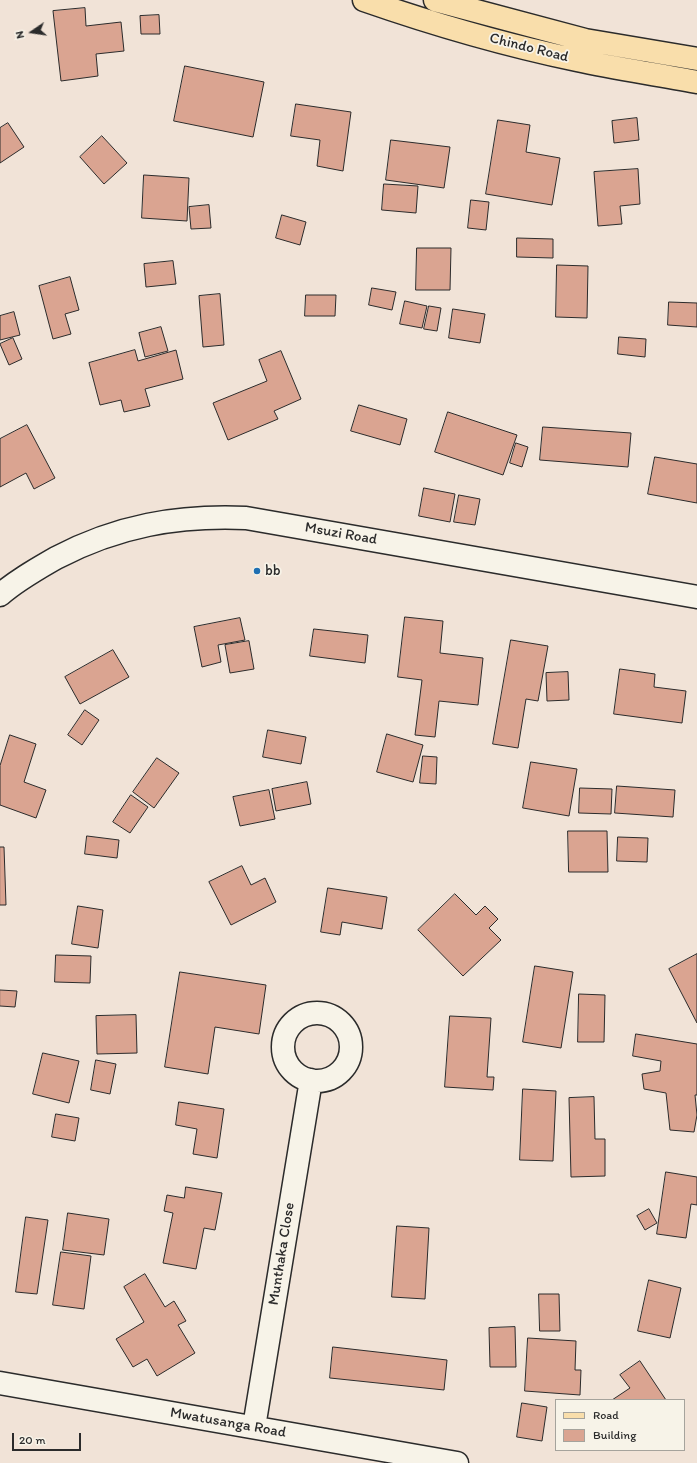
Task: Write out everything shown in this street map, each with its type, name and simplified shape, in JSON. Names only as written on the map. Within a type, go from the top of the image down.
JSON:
[{"type":"main road","name":"Chindo Road","points":[[364,0],[408,15],[541,52],[697,82]]},
{"type":"main road","name":"Chindo Road","points":[[435,0],[462,4],[585,40],[697,59]]},
{"type":"street","name":"Msuzi Road","points":[[0,595],[43,565],[79,546],[111,534],[175,520],[212,516],[246,518],[697,596]]},
{"type":"street","name":"Munthaka Close","points":[[254,1427],[311,1080]]},
{"type":"street","name":"Mwatusanga Road","points":[[0,1384],[457,1463]]},
{"type":"building","points":[[85,8],[86,26],[121,22],[124,51],[96,54],[98,76],[61,81],[53,11]]},
{"type":"building","points":[[159,15],[160,34],[141,34],[140,16]]},
{"type":"building","points":[[185,66],[264,82],[253,137],[174,121]]},
{"type":"building","points":[[296,104],[351,112],[343,171],[317,166],[320,140],[291,136]]},
{"type":"building","points":[[637,118],[639,140],[614,143],[612,121]]},
{"type":"building","points":[[498,120],[530,125],[526,152],[560,158],[552,205],[486,194]]},
{"type":"building","points":[[8,123],[24,147],[0,163],[0,128]]},
{"type":"building","points":[[102,136],[127,163],[104,184],[80,157]]},
{"type":"building","points":[[391,140],[450,147],[444,188],[386,180]]},
{"type":"building","points":[[638,169],[640,204],[620,206],[622,224],[598,226],[594,172]]},
{"type":"building","points":[[144,175],[189,178],[187,221],[142,218]]},
{"type":"building","points":[[384,184],[418,186],[416,213],[382,210]]},
{"type":"building","points":[[471,200],[489,202],[486,230],[468,228]]},
{"type":"building","points":[[209,205],[211,228],[191,229],[189,207]]},
{"type":"building","points":[[282,215],[306,222],[300,245],[276,238]]},
{"type":"building","points":[[517,238],[553,239],[553,258],[517,257]]},
{"type":"building","points":[[417,248],[451,248],[450,290],[416,290]]},
{"type":"building","points":[[173,261],[176,284],[146,287],[144,264]]},
{"type":"building","points":[[557,265],[588,266],[587,318],[556,317]]},
{"type":"building","points":[[70,277],[79,310],[65,314],[71,334],[53,339],[39,286]]},
{"type":"building","points":[[372,288],[396,292],[392,310],[369,305]]},
{"type":"building","points":[[220,294],[224,345],[203,347],[199,296]]},
{"type":"building","points":[[306,295],[336,295],[335,316],[305,316]]},
{"type":"building","points":[[405,301],[427,306],[422,328],[400,324]]},
{"type":"building","points":[[669,302],[697,303],[697,327],[668,325]]},
{"type":"building","points":[[429,306],[441,308],[437,331],[424,329]]},
{"type":"building","points":[[453,309],[485,314],[480,343],[449,338]]},
{"type":"building","points":[[14,312],[20,335],[0,340],[0,316]]},
{"type":"building","points":[[161,327],[168,351],[145,357],[139,333]]},
{"type":"building","points":[[619,337],[646,339],[645,357],[618,354]]},
{"type":"building","points":[[13,338],[22,359],[9,365],[0,344]]},
{"type":"building","points":[[135,350],[138,361],[176,350],[183,379],[145,389],[150,406],[124,412],[121,400],[100,405],[89,363]]},
{"type":"building","points":[[281,351],[301,399],[274,411],[278,419],[228,440],[213,403],[267,381],[259,360]]},
{"type":"building","points":[[359,405],[407,419],[400,445],[351,431]]},
{"type":"building","points":[[448,412],[517,435],[503,475],[435,452]]},
{"type":"building","points":[[27,425],[55,478],[34,489],[26,473],[0,487],[0,439]]},
{"type":"building","points":[[543,427],[631,433],[628,467],[540,460]]},
{"type":"building","points":[[516,443],[528,447],[522,467],[510,463]]},
{"type":"building","points":[[655,457],[697,464],[697,503],[648,494]]},
{"type":"building","points":[[424,488],[455,494],[450,522],[419,516]]},
{"type":"building","points":[[459,495],[480,499],[475,525],[454,522]]},
{"type":"building","points":[[405,617],[443,621],[440,653],[483,658],[478,705],[439,701],[435,737],[415,735],[422,680],[398,677]]},
{"type":"building","points":[[240,618],[245,640],[218,645],[221,662],[202,667],[194,627]]},
{"type":"building","points":[[314,629],[368,635],[365,663],[310,656]]},
{"type":"building","points":[[511,640],[548,646],[538,701],[526,699],[518,748],[493,744]]},
{"type":"building","points":[[249,641],[254,669],[230,673],[225,645]]},
{"type":"building","points":[[113,650],[129,677],[80,704],[65,677]]},
{"type":"building","points":[[620,669],[655,674],[654,687],[686,691],[682,723],[614,714]]},
{"type":"building","points":[[568,672],[569,700],[547,701],[546,673]]},
{"type":"building","points":[[85,710],[99,720],[82,745],[68,735]]},
{"type":"building","points":[[268,730],[306,737],[301,764],[263,757]]},
{"type":"building","points":[[387,734],[423,745],[413,782],[377,772]]},
{"type":"building","points":[[10,735],[36,744],[24,782],[46,790],[36,818],[0,805],[0,766]]},
{"type":"building","points":[[423,756],[437,757],[436,784],[420,783]]},
{"type":"building","points":[[157,758],[179,773],[154,808],[133,792]]},
{"type":"building","points":[[531,762],[577,769],[569,816],[523,808]]},
{"type":"building","points":[[307,782],[311,804],[276,811],[272,789]]},
{"type":"building","points":[[617,786],[675,790],[673,817],[615,813]]},
{"type":"building","points":[[580,788],[612,789],[611,814],[579,813]]},
{"type":"building","points":[[269,790],[275,819],[240,826],[233,797]]},
{"type":"building","points":[[131,795],[148,807],[130,833],[113,822]]},
{"type":"building","points":[[568,831],[607,831],[608,872],[569,872]]},
{"type":"building","points":[[87,836],[119,840],[117,858],[85,854]]},
{"type":"building","points":[[618,837],[648,838],[647,862],[617,861]]},
{"type":"building","points":[[0,847],[4,847],[6,905],[0,905]]},
{"type":"building","points":[[242,866],[251,885],[265,878],[276,902],[231,925],[209,882]]},
{"type":"building","points":[[328,888],[387,897],[382,929],[342,922],[340,935],[321,932]]},
{"type":"building","points":[[455,894],[476,915],[485,906],[498,919],[489,928],[501,940],[463,976],[418,930]]},
{"type":"building","points":[[78,906],[103,910],[98,948],[72,944]]},
{"type":"building","points":[[697,954],[697,1023],[669,969]]},
{"type":"building","points":[[56,955],[91,956],[90,983],[55,982]]},
{"type":"building","points":[[535,966],[573,972],[561,1048],[523,1042]]},
{"type":"building","points":[[180,972],[266,985],[259,1034],[215,1027],[208,1074],[165,1067]]},
{"type":"building","points":[[0,990],[17,991],[15,1007],[0,1006]]},
{"type":"building","points":[[579,994],[605,995],[604,1042],[578,1042]]},
{"type":"building","points":[[136,1015],[137,1053],[97,1054],[96,1016]]},
{"type":"building","points":[[450,1016],[491,1018],[487,1077],[494,1077],[493,1090],[445,1087]]},
{"type":"building","points":[[636,1034],[697,1044],[697,1095],[695,1095],[697,1115],[694,1132],[670,1130],[666,1093],[644,1089],[642,1074],[660,1071],[661,1061],[633,1056]]},
{"type":"building","points":[[43,1053],[79,1061],[69,1103],[33,1094]]},
{"type":"building","points":[[96,1060],[116,1064],[110,1094],[91,1090]]},
{"type":"building","points":[[523,1089],[556,1091],[553,1161],[520,1160]]},
{"type":"building","points":[[594,1097],[595,1139],[605,1139],[605,1176],[571,1177],[569,1098]]},
{"type":"building","points":[[179,1102],[224,1109],[217,1158],[193,1154],[197,1129],[176,1125]]},
{"type":"building","points":[[56,1114],[79,1118],[75,1141],[52,1137]]},
{"type":"building","points":[[666,1172],[697,1177],[697,1205],[691,1204],[686,1238],[657,1234]]},
{"type":"building","points":[[186,1187],[222,1193],[215,1230],[204,1228],[196,1269],[163,1263],[173,1213],[164,1211],[167,1195],[184,1198]]},
{"type":"building","points":[[649,1209],[657,1223],[645,1230],[637,1216]]},
{"type":"building","points":[[68,1213],[109,1219],[104,1255],[63,1250]]},
{"type":"building","points":[[26,1217],[48,1220],[37,1294],[16,1292]]},
{"type":"building","points":[[397,1226],[429,1228],[425,1299],[392,1297]]},
{"type":"building","points":[[61,1252],[91,1256],[84,1309],[53,1305]]},
{"type":"building","points":[[145,1274],[165,1307],[174,1301],[186,1321],[178,1325],[195,1353],[157,1376],[147,1359],[133,1367],[116,1339],[144,1322],[124,1287]]},
{"type":"building","points":[[649,1280],[681,1288],[670,1338],[638,1331]]},
{"type":"building","points":[[539,1294],[559,1294],[560,1331],[540,1331]]},
{"type":"building","points":[[515,1327],[516,1367],[490,1367],[489,1328]]},
{"type":"building","points":[[528,1338],[576,1341],[575,1370],[581,1370],[580,1395],[525,1391]]},
{"type":"building","points":[[333,1347],[447,1360],[444,1390],[330,1378]]},
{"type":"building","points":[[640,1361],[665,1399],[614,1399],[630,1388],[620,1375]]},
{"type":"building","points":[[522,1403],[547,1407],[542,1441],[517,1437]]},
{"type":"place","name":"bb","points":[[257,571]]}]
